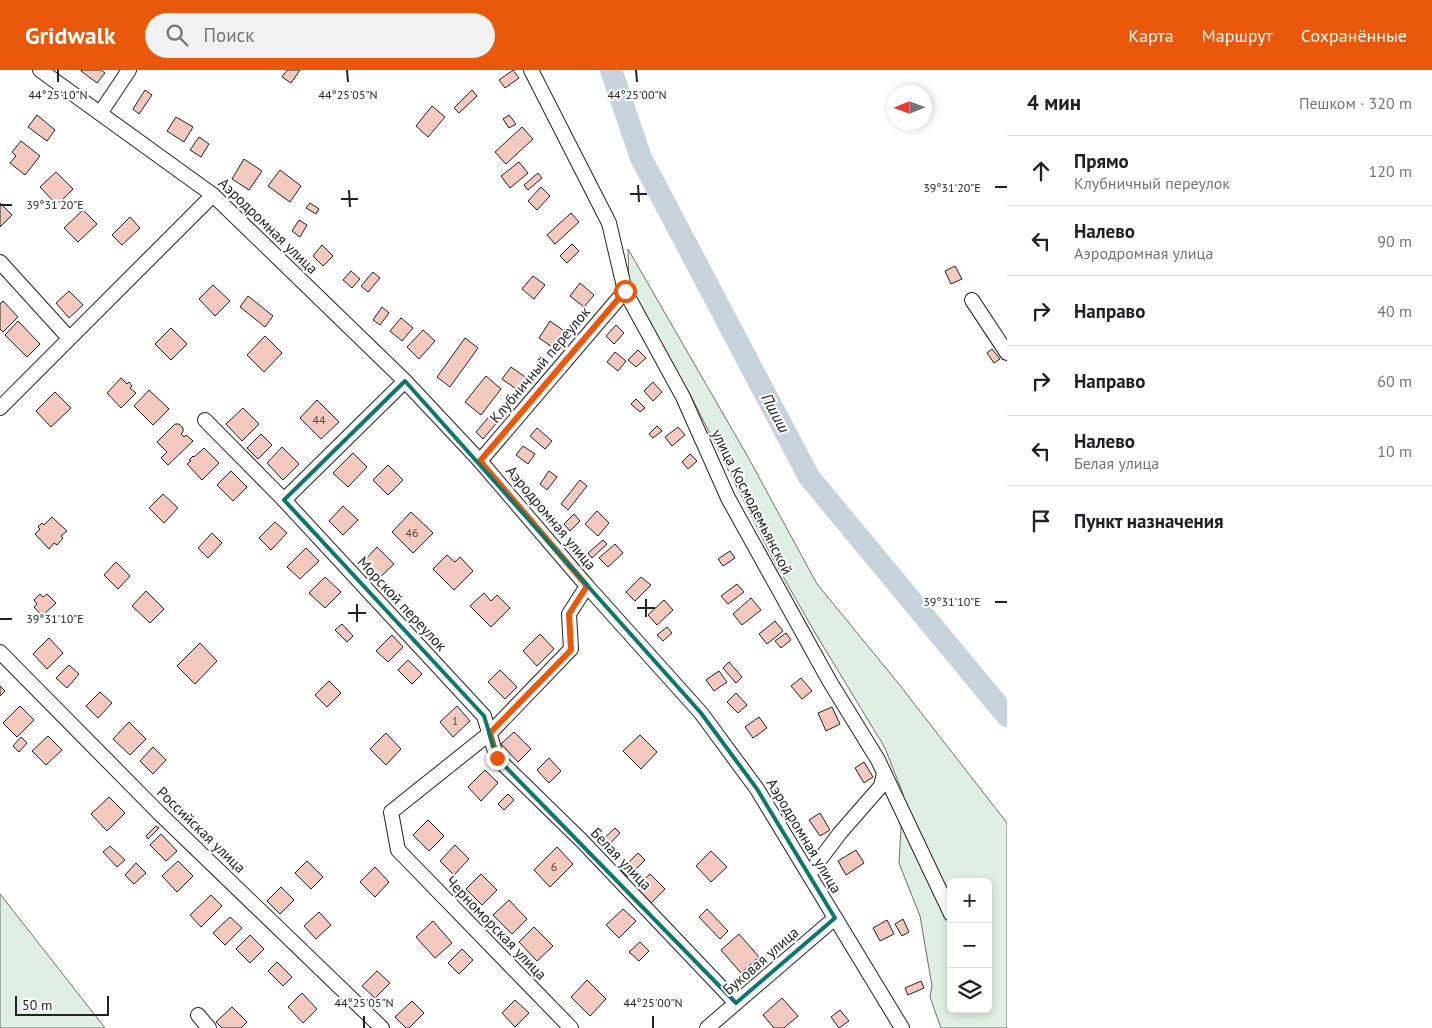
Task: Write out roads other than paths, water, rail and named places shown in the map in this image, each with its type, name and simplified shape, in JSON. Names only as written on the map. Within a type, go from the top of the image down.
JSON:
[{"type":"street","name":"Аэродромная улица","points":[[40,70],[101,112],[213,195],[405,381],[480,461],[587,586],[701,713],[757,789],[902,1028]]},
{"type":"street","points":[[101,112],[130,70]]},
{"type":"street","name":"улица Космодемьянской","points":[[531,70],[610,224],[625,291],[683,397],[728,498],[830,682],[878,760],[947,906]]},
{"type":"street","points":[[0,408],[213,195]]},
{"type":"street","points":[[0,262],[69,338]]},
{"type":"street","name":"Клубничный переулок","points":[[480,461],[625,291]]},
{"type":"street","points":[[972,300],[1007,353]]},
{"type":"street","points":[[284,500],[405,381]]},
{"type":"street","name":"Морской переулок","points":[[205,420],[284,500],[484,716],[490,733]]},
{"type":"street","points":[[490,733],[571,650],[569,614],[587,586]]},
{"type":"street","name":"Российская улица","points":[[0,652],[159,813],[382,1028]]},
{"type":"street","name":"Черноморская улица","points":[[490,733],[391,812],[398,850],[571,1028]]},
{"type":"street","name":"Белая улица","points":[[490,733],[497,758],[582,841],[736,1003]]},
{"type":"street","points":[[809,874],[840,833],[881,786],[884,773]]},
{"type":"street","name":"Буковая улица","points":[[707,1028],[835,918]]},
{"type":"street","points":[[198,1015],[209,1028]]},
{"type":"waterway","name":"Пшиш","points":[[611,70],[641,158],[809,477],[1007,716]]}]
